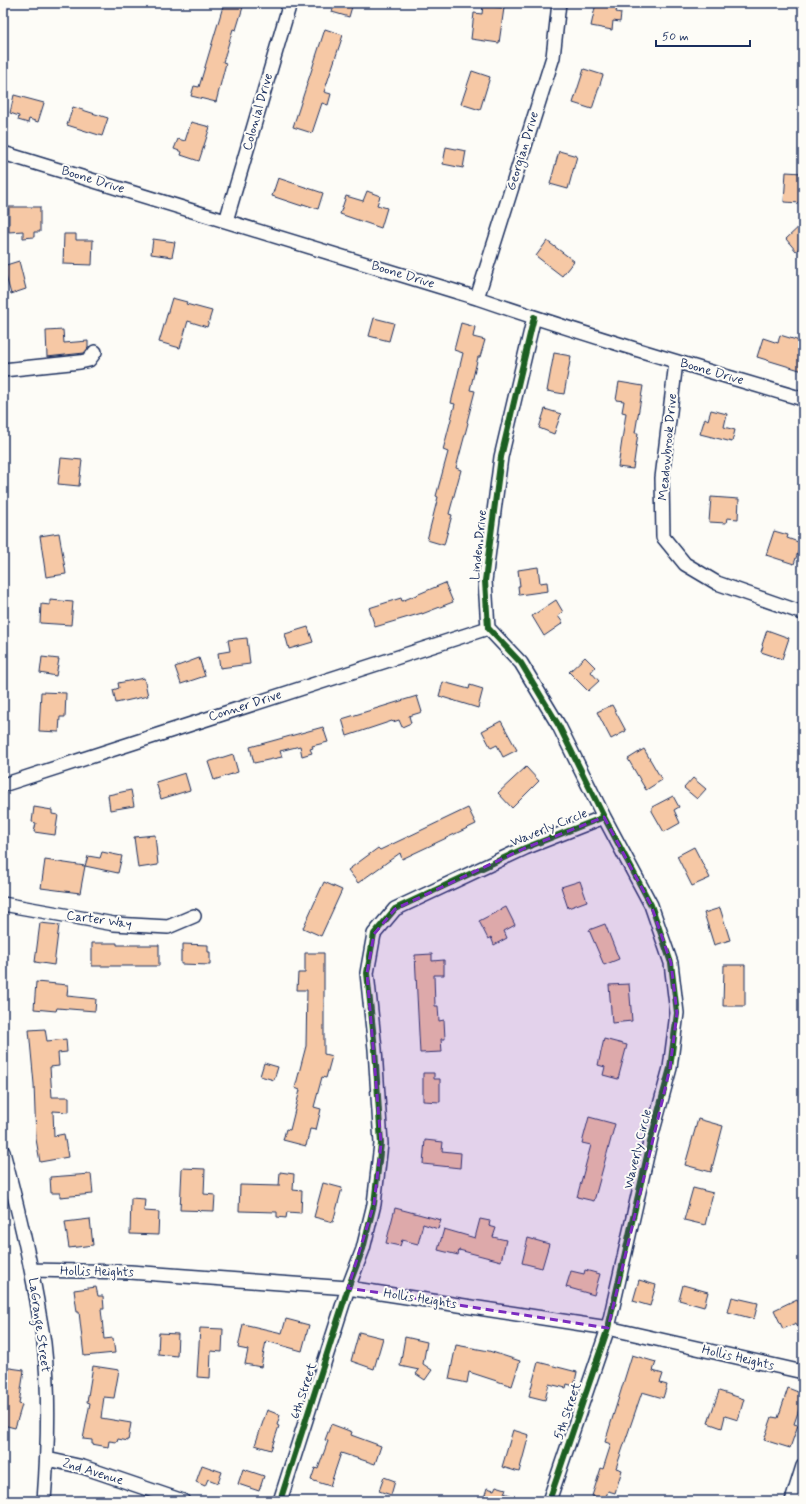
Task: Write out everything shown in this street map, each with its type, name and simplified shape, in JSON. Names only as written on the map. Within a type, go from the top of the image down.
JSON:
[{"type":"street","name":"Colonial Drive","points":[[226,221],[290,3]]},
{"type":"street","name":"Georgian Drive","points":[[477,298],[552,57],[559,3]]},
{"type":"street","name":"Boone Drive","points":[[3,153],[477,298],[676,362],[803,399]]},
{"type":"street","name":"Linden Drive","points":[[488,628],[485,581],[501,457],[534,317]]},
{"type":"street","points":[[3,370],[80,362],[89,360],[95,352]]},
{"type":"street","name":"Meadowbrook Drive","points":[[676,362],[662,478],[663,537],[685,564],[718,583],[803,613]]},
{"type":"street","name":"Conner Drive","points":[[3,784],[488,628]]},
{"type":"street","points":[[488,628],[522,663],[559,726],[604,817]]},
{"type":"street","name":"Waverly Circle","points":[[348,1288],[363,1249],[374,1204],[381,1144],[375,1049],[367,973],[374,934],[395,909],[525,848],[604,817],[651,905],[671,963],[677,1013],[670,1068],[651,1138],[608,1328]]},
{"type":"street","name":"Carter Way","points":[[3,904],[114,924],[168,927],[194,916]]},
{"type":"street","name":"LaGrange Street","points":[[3,1152],[18,1207],[44,1342],[48,1412],[44,1501]]},
{"type":"street","name":"Hollis Heights","points":[[31,1270],[130,1272],[348,1288],[608,1328],[803,1372]]},
{"type":"street","name":"6th Street","points":[[280,1501],[348,1288]]},
{"type":"street","name":"5th Street","points":[[549,1501],[608,1328]]},
{"type":"street","name":"2nd Avenue","points":[[47,1459],[83,1468],[184,1501]]},
{"type":"street","points":[[792,1501],[803,1466]]},
{"type":"highlighted area","points":[[604,817],[651,905],[671,963],[677,1013],[670,1068],[608,1328],[348,1288],[374,1204],[381,1144],[367,973],[374,934],[395,909],[525,848]]},
{"type":"building","points":[[224,3],[243,7],[236,30],[233,29],[223,62],[226,63],[216,102],[191,96],[194,86],[199,87]]},
{"type":"building","points":[[335,3],[353,3],[349,17],[332,12]]},
{"type":"building","points":[[596,3],[618,3],[616,12],[621,13],[620,22],[613,21],[612,30],[591,26]]},
{"type":"building","points":[[483,5],[504,8],[499,43],[471,39],[474,13],[482,14]]},
{"type":"building","points":[[325,29],[343,35],[324,92],[331,94],[328,105],[322,103],[312,133],[293,127]]},
{"type":"building","points":[[584,69],[603,75],[592,109],[573,103]]},
{"type":"building","points":[[472,71],[490,77],[480,110],[461,104]]},
{"type":"building","points":[[14,95],[44,103],[38,122],[29,119],[28,123],[18,120],[19,116],[10,113]]},
{"type":"building","points":[[73,107],[108,118],[102,136],[67,125]]},
{"type":"building","points":[[191,122],[210,127],[199,161],[181,155],[182,152],[174,149],[178,139],[185,141]]},
{"type":"building","points":[[446,147],[466,151],[463,168],[443,164]]},
{"type":"building","points":[[559,151],[577,156],[568,189],[550,184]]},
{"type":"building","points":[[786,172],[802,173],[801,203],[784,202]]},
{"type":"building","points":[[278,178],[323,193],[318,209],[303,204],[302,206],[272,196]]},
{"type":"building","points":[[367,191],[380,196],[377,205],[387,208],[381,228],[340,214],[346,196],[363,201]]},
{"type":"building","points":[[9,207],[40,207],[40,232],[34,232],[34,237],[23,238],[23,231],[9,232]]},
{"type":"building","points":[[803,223],[803,244],[796,251],[786,239]]},
{"type":"building","points":[[64,234],[76,234],[76,240],[93,240],[92,265],[63,264]]},
{"type":"building","points":[[153,239],[175,242],[172,257],[151,254]]},
{"type":"building","points":[[547,241],[574,261],[562,276],[536,256]]},
{"type":"building","points":[[19,261],[26,289],[11,294],[3,266]]},
{"type":"building","points":[[172,298],[187,302],[186,304],[212,311],[207,327],[188,321],[180,348],[159,342]]},
{"type":"building","points":[[374,318],[394,323],[389,341],[369,336]]},
{"type":"building","points":[[461,323],[475,327],[473,337],[485,340],[480,357],[478,357],[470,390],[475,391],[456,468],[461,470],[449,514],[452,515],[444,545],[427,540],[438,497],[436,496],[448,452],[443,450],[455,404],[451,403],[463,353],[454,350]]},
{"type":"building","points":[[63,330],[64,343],[88,341],[88,348],[84,353],[47,357],[46,331]]},
{"type":"building","points":[[780,335],[803,342],[803,371],[757,357],[763,338],[778,343]]},
{"type":"building","points":[[554,353],[571,356],[564,394],[547,391]]},
{"type":"building","points":[[619,382],[643,386],[635,433],[638,433],[633,469],[618,467],[626,413],[622,412],[624,401],[616,400]]},
{"type":"building","points":[[545,409],[561,414],[554,434],[539,428]]},
{"type":"building","points":[[711,410],[727,414],[724,427],[735,430],[732,442],[700,434],[705,418],[708,420]]},
{"type":"building","points":[[61,458],[82,460],[79,486],[58,484]]},
{"type":"building","points":[[711,497],[739,499],[738,519],[727,518],[726,523],[709,522]]},
{"type":"building","points":[[774,531],[788,535],[787,538],[801,543],[794,564],[766,555]]},
{"type":"building","points":[[59,533],[66,574],[46,577],[40,536]]},
{"type":"building","points":[[538,567],[540,583],[547,582],[548,591],[519,595],[518,586],[520,586],[518,570]]},
{"type":"building","points":[[445,583],[453,602],[422,614],[375,627],[369,608],[401,598],[402,601]]},
{"type":"building","points":[[50,600],[73,602],[71,625],[40,623],[41,604],[50,605]]},
{"type":"building","points":[[556,600],[563,612],[558,616],[563,623],[544,636],[532,616]]},
{"type":"building","points":[[308,627],[313,642],[289,649],[285,634]]},
{"type":"building","points":[[767,630],[789,638],[782,659],[761,652]]},
{"type":"building","points":[[247,638],[250,664],[220,668],[218,653],[230,651],[228,640]]},
{"type":"building","points":[[42,657],[59,659],[56,676],[40,673]]},
{"type":"building","points":[[585,657],[595,667],[591,672],[599,681],[588,691],[569,672]]},
{"type":"building","points":[[199,658],[205,676],[181,684],[175,667]]},
{"type":"building","points":[[144,678],[148,696],[116,703],[113,690],[119,688],[118,683]]},
{"type":"building","points":[[443,682],[469,689],[470,685],[483,689],[478,708],[439,696]]},
{"type":"building","points":[[41,692],[66,693],[65,717],[60,717],[59,732],[39,731]]},
{"type":"building","points":[[417,696],[422,712],[409,716],[411,723],[402,727],[399,720],[392,721],[347,736],[342,719]]},
{"type":"building","points":[[612,705],[626,731],[611,739],[597,712]]},
{"type":"building","points":[[501,721],[517,750],[503,757],[497,745],[491,748],[482,731]]},
{"type":"building","points":[[323,727],[328,742],[312,746],[313,748],[310,749],[312,753],[302,756],[300,746],[280,751],[282,757],[254,763],[250,747]]},
{"type":"building","points":[[644,749],[662,780],[646,790],[628,759]]},
{"type":"building","points":[[233,754],[238,772],[214,780],[208,762]]},
{"type":"building","points":[[526,767],[539,781],[512,808],[498,793]]},
{"type":"building","points":[[185,773],[190,790],[161,799],[156,782]]},
{"type":"building","points":[[693,778],[706,789],[697,799],[684,788]]},
{"type":"building","points":[[131,790],[134,806],[110,810],[108,795]]},
{"type":"building","points":[[673,796],[679,807],[674,810],[680,823],[664,832],[652,811],[652,807]]},
{"type":"building","points":[[34,807],[52,810],[52,814],[58,815],[55,835],[34,832],[36,823],[32,822]]},
{"type":"building","points":[[468,808],[476,824],[402,859],[400,853],[358,883],[348,870],[378,848],[380,850]]},
{"type":"building","points":[[155,835],[158,865],[138,868],[134,837]]},
{"type":"building","points":[[694,847],[710,878],[692,886],[677,856]]},
{"type":"building","points":[[102,852],[122,856],[118,873],[85,866],[88,856],[100,858]]},
{"type":"building","points":[[45,860],[85,866],[80,893],[41,888]]},
{"type":"building","points":[[580,881],[587,901],[568,908],[561,887]]},
{"type":"building","points":[[324,882],[342,890],[321,936],[303,928]]},
{"type":"building","points":[[506,907],[515,925],[504,931],[507,938],[494,945],[491,937],[488,939],[479,921]]},
{"type":"building","points":[[720,908],[730,940],[714,945],[704,913]]},
{"type":"building","points":[[40,923],[59,925],[54,965],[35,962]]},
{"type":"building","points":[[605,924],[619,959],[604,965],[589,930]]},
{"type":"building","points":[[92,943],[117,943],[117,945],[159,945],[159,966],[92,966]]},
{"type":"building","points":[[183,944],[208,945],[208,952],[210,952],[210,965],[181,964],[181,951],[183,951]]},
{"type":"building","points":[[305,953],[324,953],[324,1054],[332,1056],[326,1078],[322,1077],[314,1107],[321,1109],[316,1130],[310,1129],[306,1146],[283,1140],[286,1129],[290,1130],[300,1090],[295,1088],[306,1046],[307,990],[297,990],[298,973],[305,973]]},
{"type":"building","points":[[432,954],[432,961],[444,960],[444,975],[434,975],[435,1006],[438,1006],[439,1021],[444,1020],[445,1039],[441,1039],[442,1052],[420,1053],[415,955]]},
{"type":"building","points":[[724,965],[745,965],[745,1006],[723,1006]]},
{"type":"building","points":[[36,982],[68,985],[67,996],[96,999],[95,1011],[57,1008],[56,1011],[34,1009]]},
{"type":"building","points":[[629,984],[632,1021],[612,1023],[609,985]]},
{"type":"building","points":[[45,1029],[47,1041],[66,1039],[67,1052],[58,1053],[59,1066],[50,1067],[52,1097],[69,1097],[69,1112],[53,1111],[54,1136],[64,1134],[68,1157],[40,1162],[36,1139],[34,1084],[29,1030]]},
{"type":"building","points":[[604,1039],[627,1045],[618,1079],[603,1075],[605,1067],[598,1065]]},
{"type":"building","points":[[264,1063],[278,1067],[274,1080],[260,1076]]},
{"type":"building","points":[[423,1073],[434,1073],[434,1079],[440,1079],[440,1102],[423,1101]]},
{"type":"building","points":[[589,1117],[615,1124],[594,1201],[577,1197],[591,1145],[582,1143]]},
{"type":"building","points":[[698,1119],[723,1126],[711,1172],[685,1165]]},
{"type":"building","points":[[425,1140],[443,1142],[442,1151],[461,1153],[460,1168],[423,1164]]},
{"type":"building","points":[[182,1168],[205,1169],[204,1194],[215,1195],[214,1211],[180,1210]]},
{"type":"building","points":[[280,1172],[294,1174],[293,1190],[302,1191],[301,1213],[287,1212],[286,1218],[277,1217],[277,1212],[239,1211],[240,1185],[279,1186]]},
{"type":"building","points":[[91,1174],[93,1194],[60,1197],[60,1193],[51,1193],[50,1177]]},
{"type":"building","points":[[323,1183],[342,1188],[333,1222],[314,1217]]},
{"type":"building","points":[[693,1188],[713,1193],[705,1225],[684,1220]]},
{"type":"building","points":[[131,1198],[145,1199],[144,1211],[159,1212],[158,1235],[130,1234]]},
{"type":"building","points":[[395,1208],[441,1220],[438,1229],[423,1224],[418,1244],[402,1240],[400,1246],[386,1243]]},
{"type":"building","points":[[90,1219],[93,1245],[69,1248],[65,1222]]},
{"type":"building","points":[[480,1219],[490,1221],[489,1226],[496,1228],[493,1237],[506,1240],[501,1261],[459,1250],[458,1255],[438,1250],[444,1229],[475,1238]]},
{"type":"building","points":[[528,1238],[549,1244],[542,1268],[522,1263]]},
{"type":"building","points":[[585,1270],[600,1274],[594,1295],[566,1287],[571,1271],[584,1274]]},
{"type":"building","points":[[639,1280],[656,1285],[650,1306],[633,1301]]},
{"type":"building","points":[[683,1285],[708,1292],[704,1307],[679,1300]]},
{"type":"building","points":[[96,1287],[98,1296],[103,1296],[104,1309],[101,1309],[104,1339],[113,1338],[115,1353],[84,1356],[79,1312],[77,1312],[74,1290]]},
{"type":"building","points":[[732,1297],[758,1303],[754,1319],[728,1312]]},
{"type":"building","points":[[797,1299],[803,1312],[803,1337],[796,1323],[783,1329],[774,1310]]},
{"type":"building","points":[[286,1319],[309,1325],[302,1351],[266,1341],[261,1367],[245,1364],[248,1350],[238,1348],[243,1324],[282,1333]]},
{"type":"building","points":[[200,1328],[223,1329],[222,1352],[211,1351],[210,1378],[197,1377]]},
{"type":"building","points":[[359,1332],[383,1338],[374,1369],[351,1361]]},
{"type":"building","points":[[159,1333],[178,1334],[177,1356],[158,1354]]},
{"type":"building","points":[[405,1337],[427,1342],[423,1364],[432,1370],[425,1380],[416,1374],[419,1370],[400,1366]]},
{"type":"building","points":[[456,1345],[489,1351],[520,1361],[512,1386],[469,1372],[467,1383],[449,1379]]},
{"type":"building","points":[[632,1355],[656,1362],[653,1371],[663,1374],[660,1383],[667,1385],[663,1398],[642,1392],[616,1468],[622,1470],[615,1493],[608,1491],[605,1500],[592,1496],[611,1444],[605,1442]]},
{"type":"building","points":[[538,1362],[577,1372],[574,1386],[567,1384],[566,1388],[549,1384],[545,1400],[529,1396]]},
{"type":"building","points":[[93,1366],[119,1370],[114,1398],[104,1397],[101,1418],[131,1423],[128,1441],[118,1439],[117,1442],[109,1441],[108,1447],[92,1444],[92,1440],[83,1439],[90,1403],[87,1402]]},
{"type":"building","points":[[3,1367],[24,1370],[19,1404],[22,1405],[15,1428],[3,1425]]},
{"type":"building","points":[[788,1388],[803,1394],[794,1424],[798,1425],[790,1448],[764,1440],[772,1417],[778,1418]]},
{"type":"building","points":[[719,1391],[744,1399],[738,1420],[725,1416],[722,1428],[708,1423]]},
{"type":"building","points":[[267,1410],[280,1415],[277,1425],[279,1426],[271,1450],[255,1445]]},
{"type":"building","points":[[331,1424],[352,1432],[351,1435],[381,1446],[375,1464],[341,1453],[330,1486],[311,1480],[315,1468],[318,1469],[328,1441],[325,1440]]},
{"type":"building","points":[[513,1430],[529,1435],[519,1472],[502,1467]]},
{"type":"building","points":[[202,1465],[222,1472],[218,1483],[208,1479],[205,1486],[196,1482]]},
{"type":"building","points":[[243,1469],[264,1476],[259,1491],[238,1484]]},
{"type":"building","points":[[384,1477],[395,1481],[391,1495],[379,1491]]},
{"type":"building","points":[[496,1486],[506,1489],[504,1493],[522,1499],[522,1501],[483,1501],[487,1488],[494,1490]]},
{"type":"cycle path","points":[[534,317],[501,457],[485,581],[488,628],[521,663],[559,726],[604,817],[651,905],[671,963],[677,1013],[670,1068],[651,1138],[608,1328],[549,1501]]},
{"type":"cycle path","points":[[280,1501],[348,1288],[363,1249],[374,1204],[381,1144],[375,1049],[367,973],[374,934],[395,909],[525,848],[604,817]]}]
